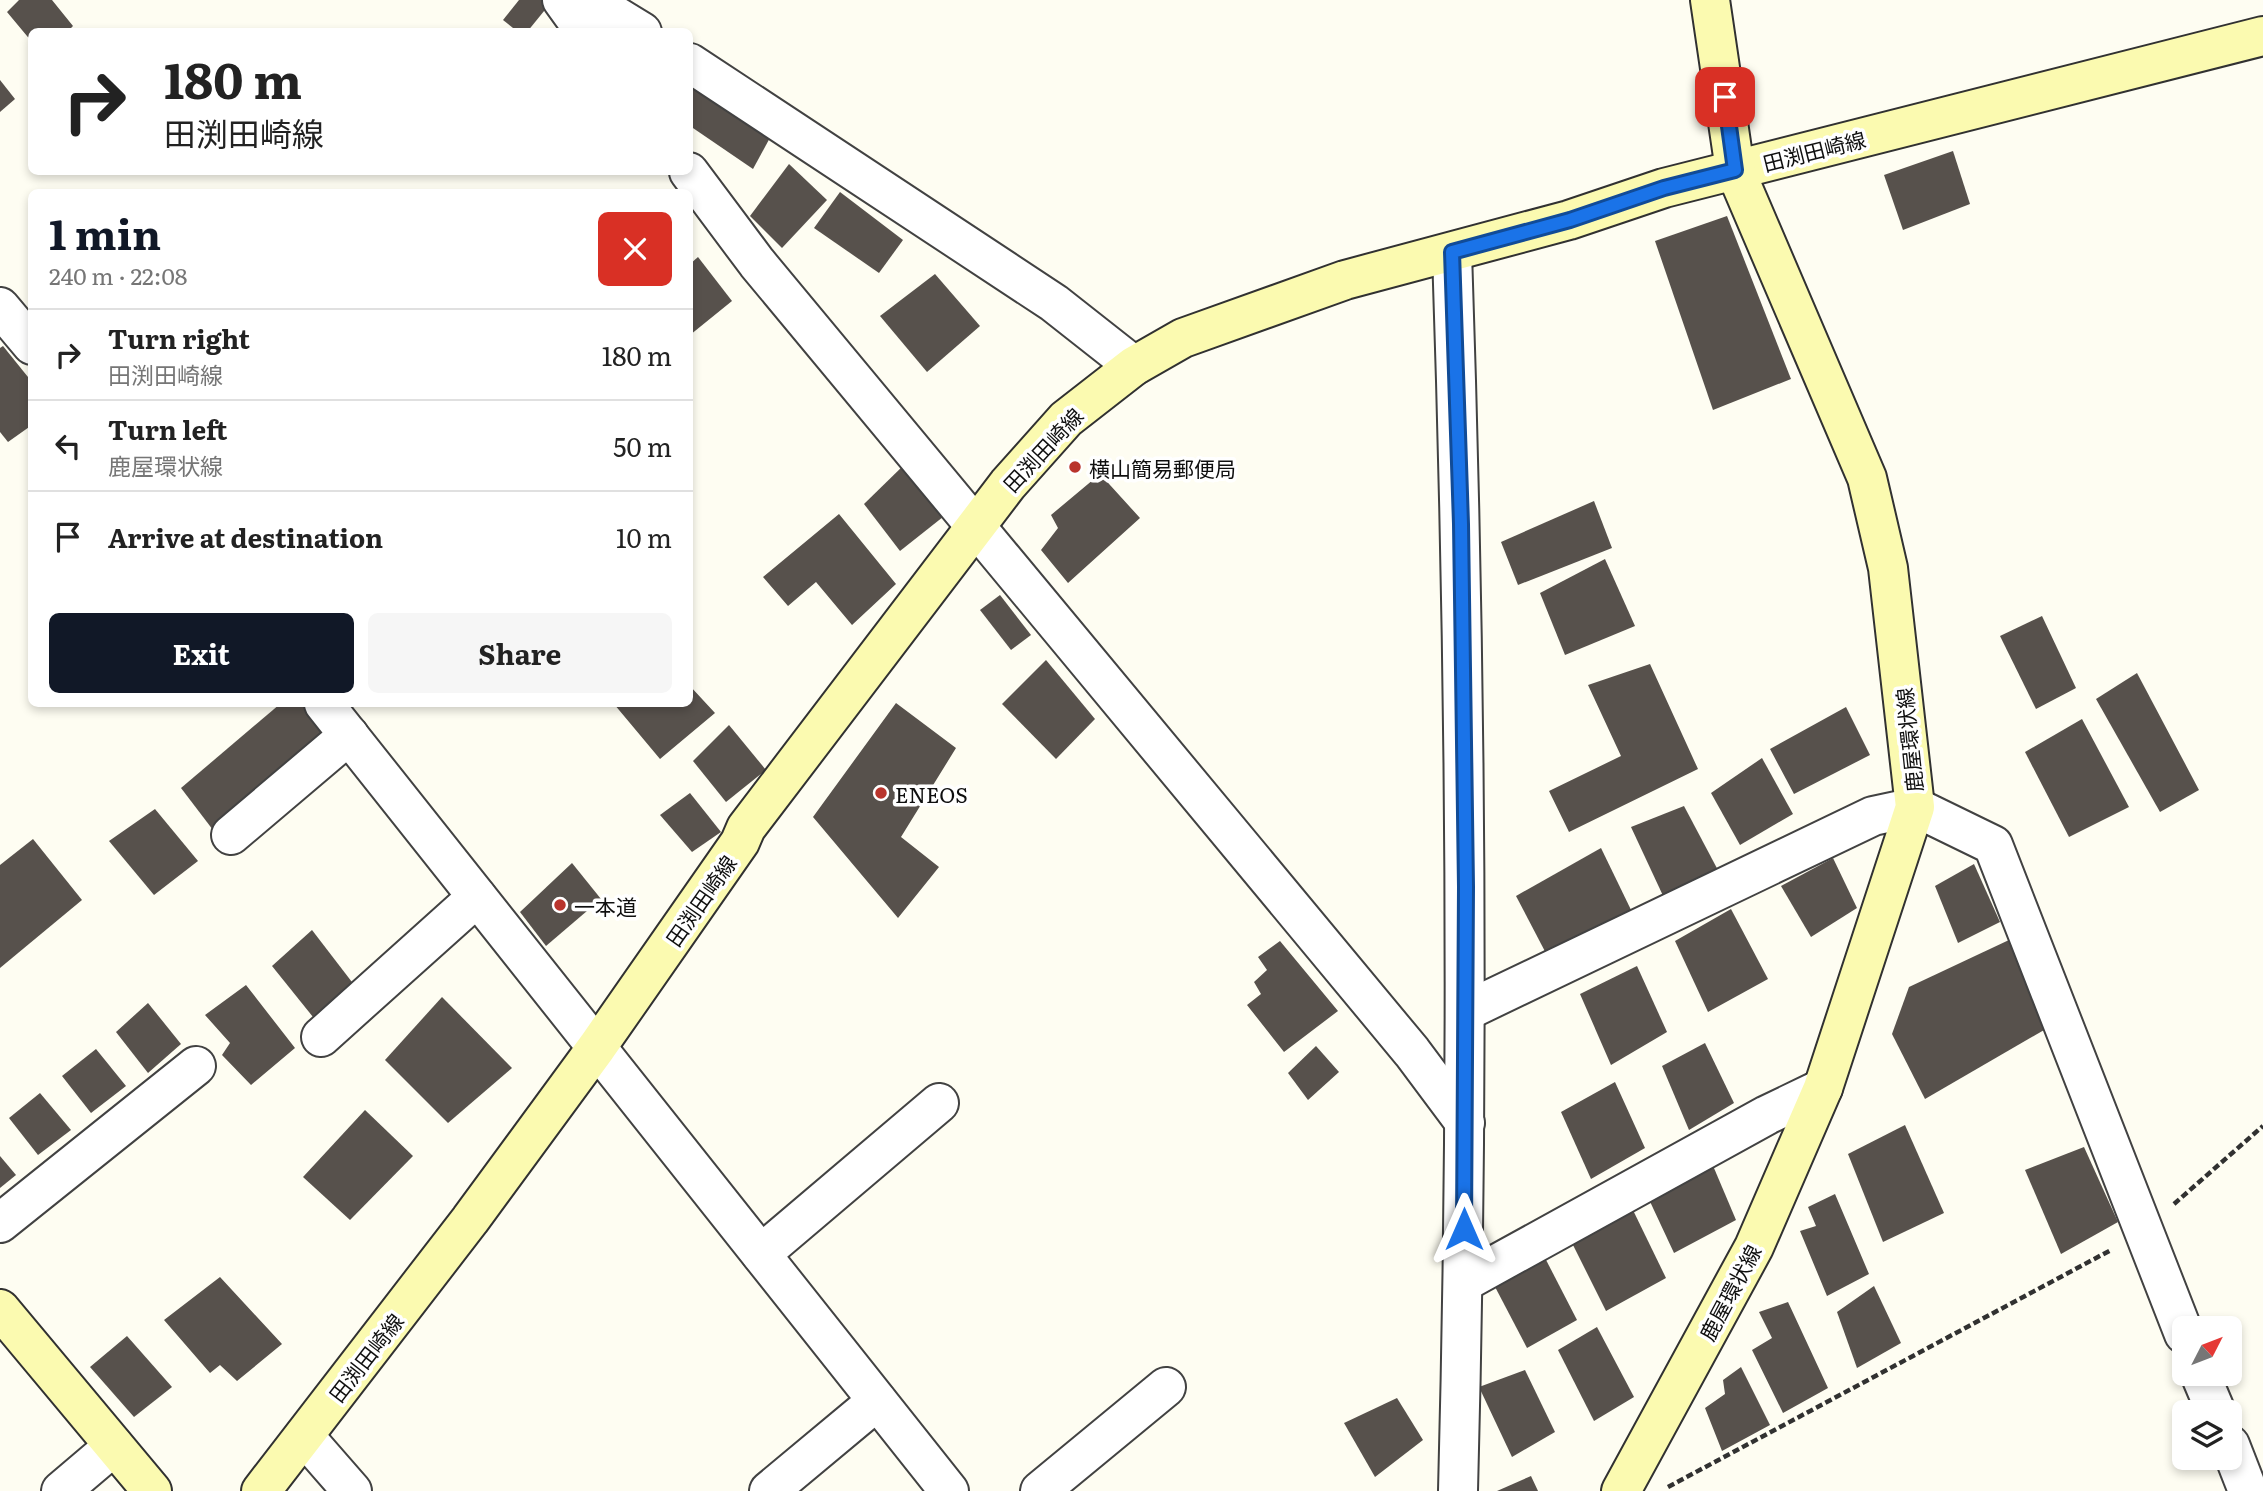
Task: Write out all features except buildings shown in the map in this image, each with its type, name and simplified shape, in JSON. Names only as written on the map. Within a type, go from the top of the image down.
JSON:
[{"type":"main road","name":"鹿屋環状線","points":[[1622,1491],[1754,1247],[1823,1088],[1915,807],[1888,568],[1867,478],[1735,170],[1710,0]]},
{"type":"main road","name":"田渕田崎線","points":[[261,1491],[470,1220],[597,1047],[740,842],[746,828],[1008,484],[1066,419],[1134,366],[1196,333],[1345,281],[1570,220],[1664,188],[2258,42]]},
{"type":"main road","points":[[0,1309],[152,1491]]},
{"type":"street","points":[[562,0],[582,28]]},
{"type":"street","points":[[590,0],[636,28]]},
{"type":"street","points":[[693,65],[1054,303],[1134,366]]},
{"type":"street","points":[[691,175],[757,263],[1412,1052],[1465,1123]]},
{"type":"street","points":[[1452,252],[1461,524],[1466,1012],[1464,1282],[1458,1491]]},
{"type":"street","points":[[0,307],[28,340]]},
{"type":"street","points":[[326,707],[949,1491]]},
{"type":"street","points":[[231,835],[349,735]]},
{"type":"street","points":[[1466,1012],[1873,816],[1915,807],[1993,845],[2177,1316]]},
{"type":"street","points":[[321,1037],[477,897]]},
{"type":"street","points":[[0,1223],[196,1066]]},
{"type":"street","points":[[1464,1282],[1767,1115],[1823,1088]]},
{"type":"street","points":[[761,1254],[939,1104]]},
{"type":"street","points":[[1040,1491],[1166,1387]]},
{"type":"street","points":[[768,1491],[877,1401]]},
{"type":"street","points":[[304,1436],[352,1491]]},
{"type":"street","points":[[61,1491],[114,1446]]},
{"type":"street","points":[[2240,1470],[2248,1491]]},
{"type":"path","points":[[1661,1491],[2143,1233],[2263,1126]]},
{"type":"place","name":"横山簡易郵便局","points":[[1075,467]]},
{"type":"place","name":"ENEOS","points":[[881,793]]},
{"type":"place","name":"一本道","points":[[560,905]]},
{"type":"route","points":[[1464,1229],[1466,887],[1461,524],[1452,252],[1570,220],[1664,188],[1735,170],[1725,97]]}]
